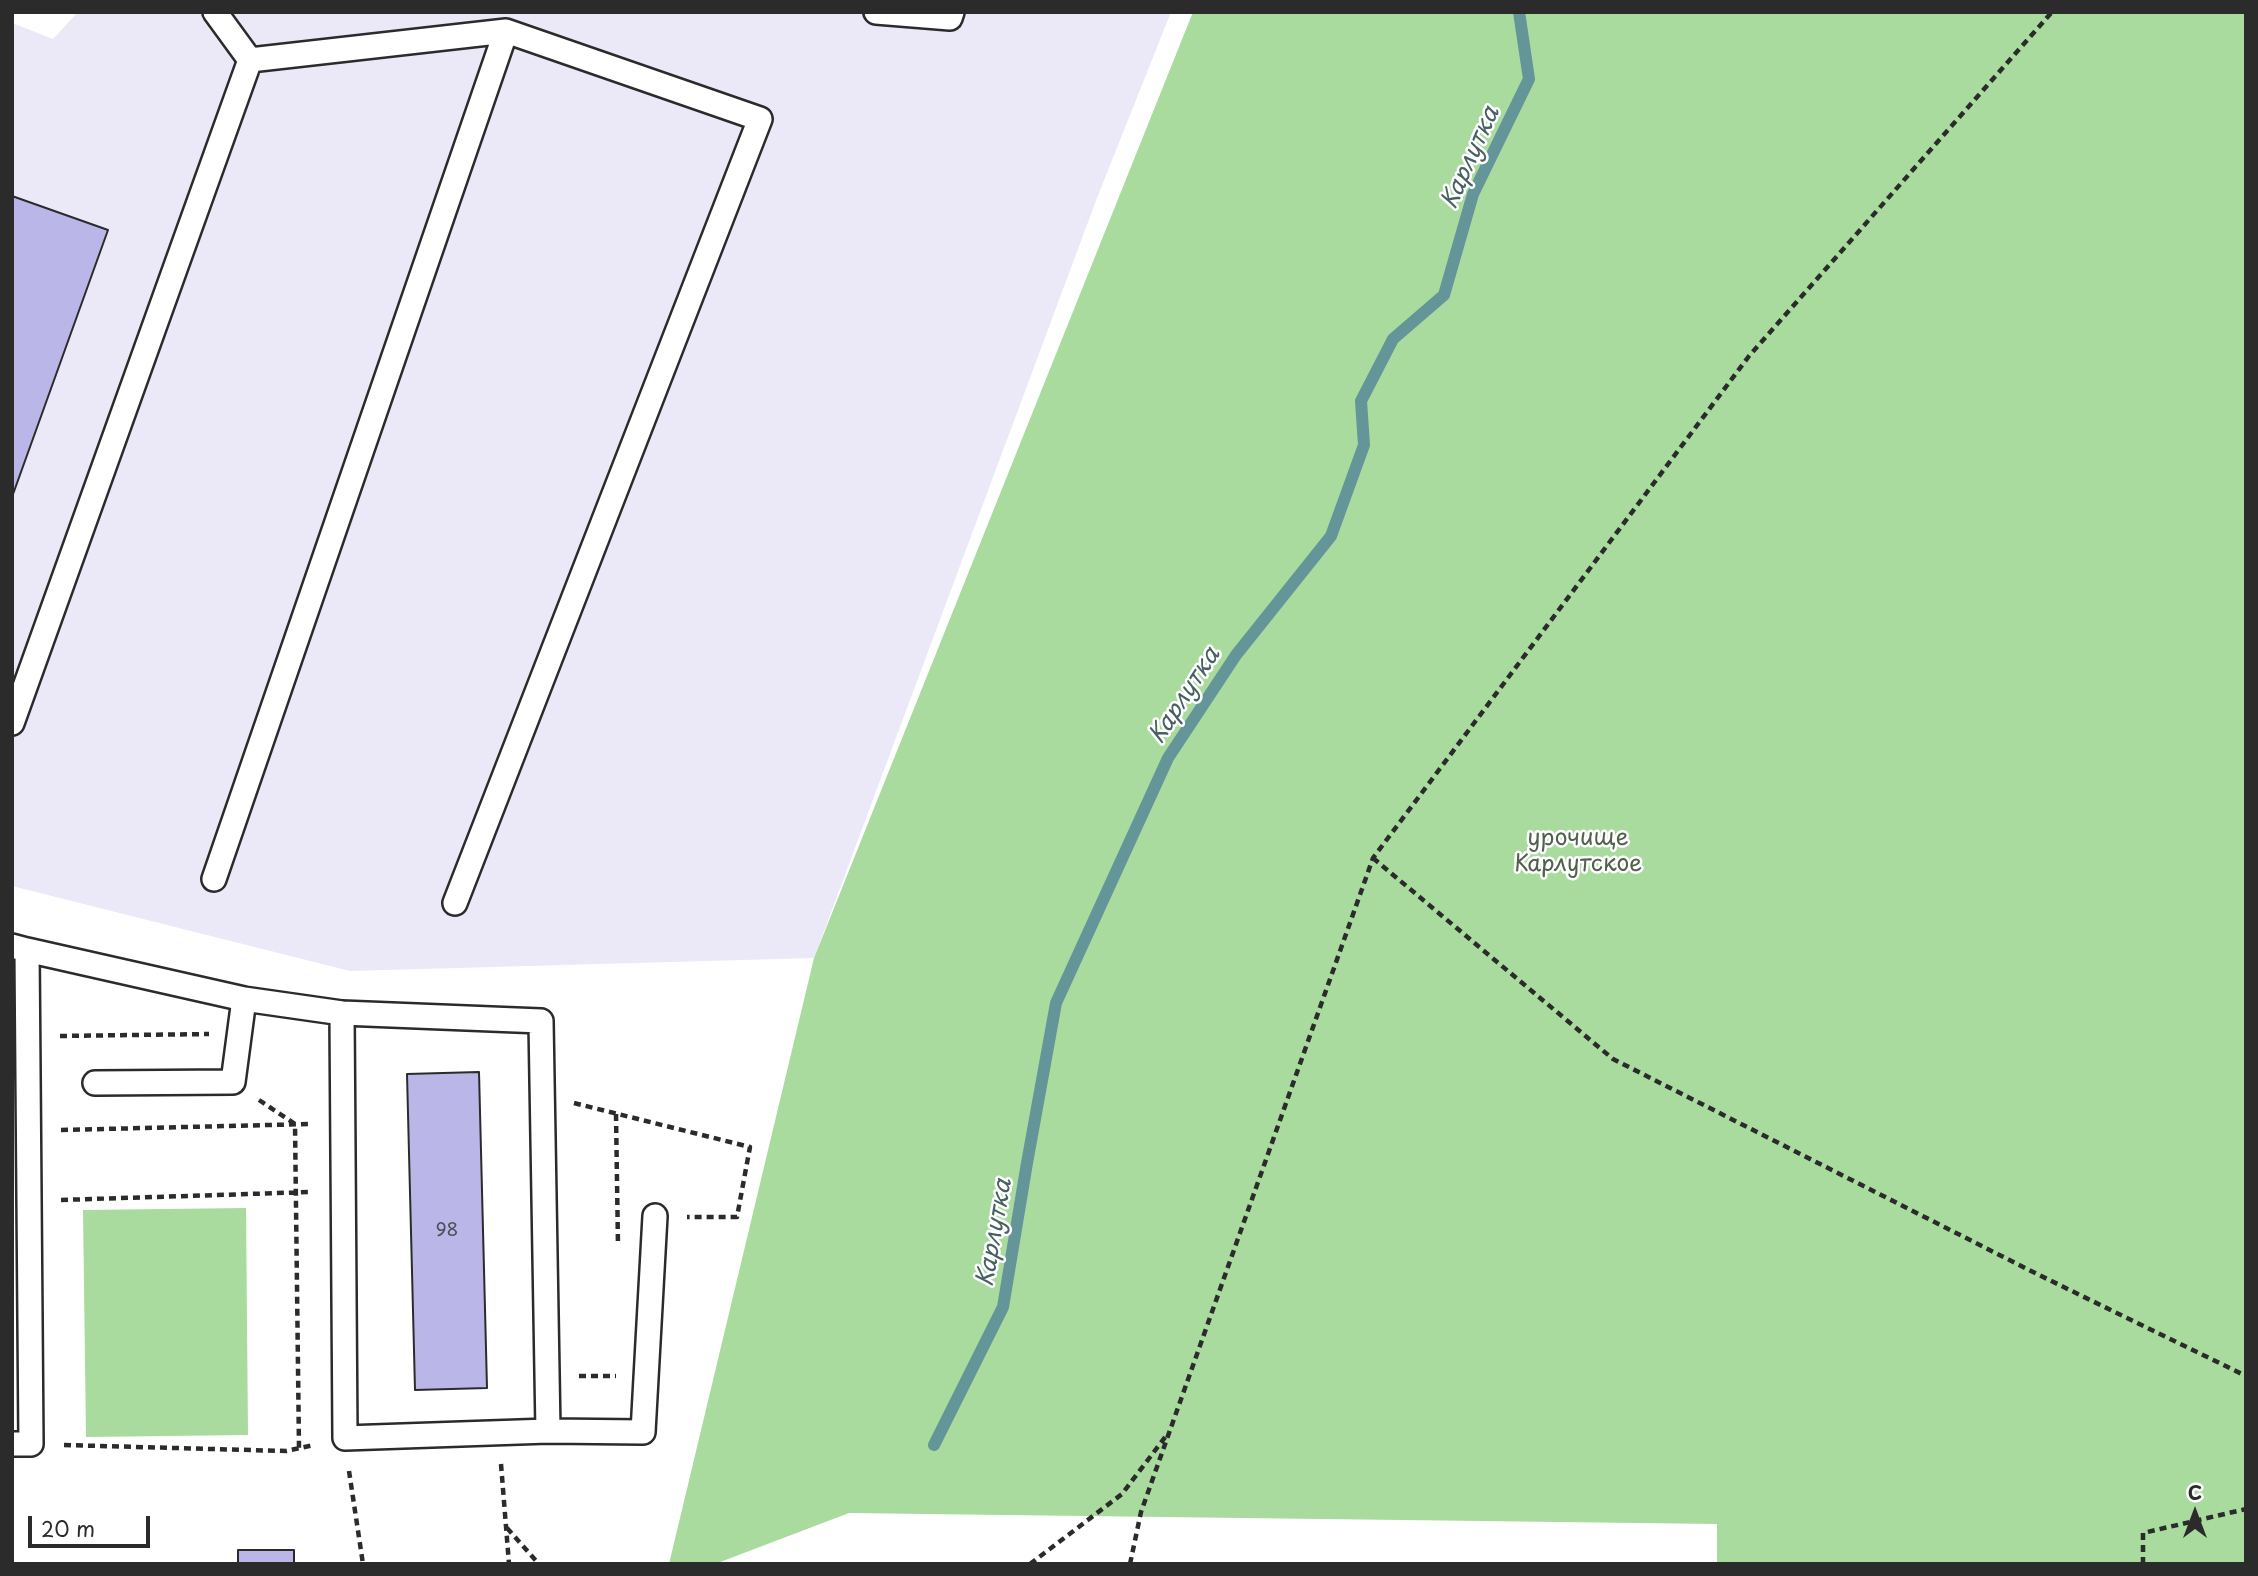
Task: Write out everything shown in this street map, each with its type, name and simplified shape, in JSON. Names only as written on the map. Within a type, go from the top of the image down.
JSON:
[{"type":"lane","points":[[215,12],[250,60]]},
{"type":"lane","points":[[876,12],[950,18],[953,12]]},
{"type":"lane","points":[[250,60],[506,31],[760,119],[455,903]]},
{"type":"lane","points":[[214,878],[506,31]]},
{"type":"lane","points":[[12,723],[250,60]]},
{"type":"lane","points":[[21,1444],[29,1201],[27,1037],[20,948],[244,999],[342,1013],[541,1021],[548,1431]]},
{"type":"lane","points":[[95,1083],[233,1082],[244,999]]},
{"type":"lane","points":[[342,1013],[345,1438],[498,1432],[643,1432],[655,1216]]},
{"type":"path","points":[[1130,1564],[1141,1512],[1373,858],[1749,356],[2052,12]]},
{"type":"path","points":[[1373,858],[1613,1059],[2037,1275],[2246,1376]]},
{"type":"path","points":[[27,1037],[239,1034]]},
{"type":"path","points":[[233,1082],[295,1124]]},
{"type":"path","points":[[542,1096],[750,1147],[737,1217]]},
{"type":"path","points":[[616,1114],[618,1256]]},
{"type":"path","points":[[28,1130],[342,1123]]},
{"type":"path","points":[[295,1124],[299,1448]]},
{"type":"path","points":[[29,1201],[343,1191]]},
{"type":"path","points":[[547,1376],[617,1376],[617,1363]]},
{"type":"path","points":[[498,1432],[509,1564]]},
{"type":"path","points":[[1030,1564],[1122,1494],[1169,1432]]},
{"type":"path","points":[[21,1444],[286,1451],[345,1438],[363,1564]]},
{"type":"path","points":[[2143,1564],[2143,1533],[2246,1509]]},
{"type":"path","points":[[506,1528],[539,1564]]},
{"type":"shaded area","points":[[78,12],[1171,12],[1097,198],[814,958],[350,971],[12,886],[12,23],[53,39]]},
{"type":"green space","name":"урочище Карлутское","points":[[1193,12],[2246,12],[2246,1564],[1717,1564],[1717,1524],[849,1513],[715,1564],[669,1564],[814,958]]},
{"type":"green space","points":[[246,1208],[248,1435],[86,1437],[83,1210]]},
{"type":"building","points":[[12,196],[108,230],[12,497]]},
{"type":"building","points":[[479,1072],[487,1388],[415,1390],[407,1074]]},
{"type":"building","points":[[238,1550],[294,1550],[294,1564],[238,1564]]},
{"type":"waterway","name":"Карлутка","points":[[934,1445],[1003,1307],[1056,1003],[1168,758],[1236,655],[1331,536],[1364,445],[1361,401],[1393,339],[1444,295],[1473,194],[1529,79],[1519,12]]}]
